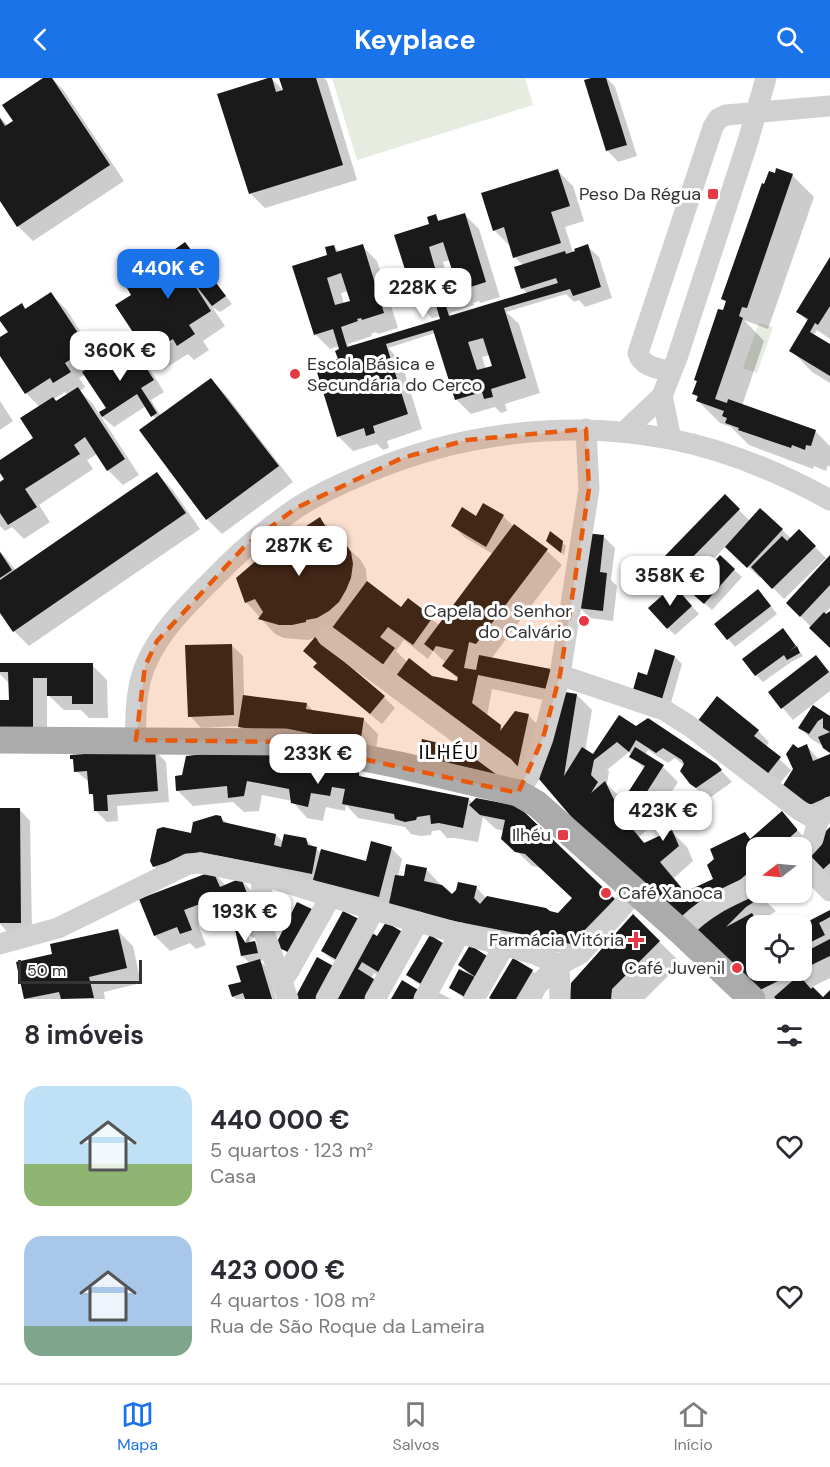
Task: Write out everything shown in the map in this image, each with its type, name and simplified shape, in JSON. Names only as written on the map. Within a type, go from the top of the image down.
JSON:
[{"type":"main road","points":[[0,740],[285,742],[399,765],[518,793],[537,804],[636,891],[752,999]]},
{"type":"street","points":[[624,432],[662,396],[766,78]]},
{"type":"street","points":[[671,372],[644,364],[639,359],[638,353],[713,127],[718,119],[726,115],[830,106]]},
{"type":"street","points":[[662,396],[671,439]]},
{"type":"street","points":[[518,793],[532,767],[561,675],[589,489],[586,429]]},
{"type":"street","points":[[136,740],[135,723],[145,666],[157,641],[199,593],[244,547],[296,508],[336,486],[402,458],[466,440],[504,435],[586,429],[624,432],[671,439],[770,469],[830,500]]},
{"type":"street","points":[[327,636],[504,767],[513,777],[518,793]]},
{"type":"street","points":[[561,675],[664,710],[691,727],[799,810],[824,814],[812,840]]},
{"type":"street","points":[[0,944],[58,928],[188,864],[200,863],[261,875],[374,910],[535,954],[559,965]]},
{"type":"street","points":[[812,872],[830,891]]},
{"type":"street","points":[[261,875],[264,932],[288,999]]},
{"type":"street","points":[[681,932],[694,917],[707,908],[746,889]]},
{"type":"street","points":[[530,999],[537,986],[559,965],[580,954],[636,891]]},
{"type":"street","points":[[279,979],[287,974],[331,896]]},
{"type":"street","points":[[326,999],[374,910]]},
{"type":"street","points":[[375,999],[418,922]]},
{"type":"street","points":[[424,999],[460,933]]},
{"type":"street","points":[[474,999],[504,946]]},
{"type":"street","points":[[559,965],[560,999]]},
{"type":"highlighted area","points":[[586,429],[589,489],[560,675],[543,738],[518,793],[285,742],[136,740],[145,666],[157,641],[244,547],[296,508],[402,458],[467,440]]},
{"type":"shaded area","points":[[332,78],[525,78],[533,105],[357,160]]},
{"type":"shaded area","points":[[759,323],[773,327],[757,373],[743,368]]},
{"type":"building","points":[[43,78],[52,78],[110,165],[17,227],[0,201],[0,118],[5,126],[13,121],[2,105]]},
{"type":"building","points":[[272,78],[276,92],[283,90],[279,78],[316,78],[343,165],[249,194],[217,94]]},
{"type":"building","points":[[606,78],[627,145],[606,151],[584,80]]},
{"type":"building","points":[[776,168],[793,174],[747,308],[742,307],[739,316],[743,318],[715,399],[727,403],[728,399],[816,430],[811,446],[806,445],[805,450],[792,445],[791,448],[738,430],[739,428],[725,423],[727,418],[722,416],[724,411],[696,401],[698,396],[692,394],[697,381],[694,380],[718,309],[723,310],[726,301],[721,299],[762,183],[764,184],[769,171],[775,173]]},
{"type":"building","points":[[558,169],[570,206],[551,212],[561,243],[513,258],[504,227],[493,231],[481,193]]},
{"type":"building","points":[[465,213],[486,282],[464,289],[459,288],[460,290],[443,296],[449,316],[558,283],[556,278],[521,289],[514,267],[565,251],[566,254],[588,244],[601,287],[573,296],[570,289],[504,308],[526,378],[491,389],[493,397],[484,399],[482,392],[455,400],[433,330],[386,344],[408,414],[373,426],[375,433],[366,436],[364,428],[337,437],[315,366],[338,359],[335,351],[339,349],[333,329],[314,335],[292,266],[327,255],[325,247],[334,245],[336,252],[363,244],[384,313],[362,320],[357,319],[358,321],[341,327],[347,347],[440,319],[434,298],[416,304],[394,235],[429,224],[427,217],[436,214],[438,221]],"holes":[[[443,242],[452,270],[437,275],[429,247]],[[341,273],[350,301],[335,305],[327,278]],[[483,338],[492,366],[477,370],[468,342]]]},
{"type":"building","points":[[185,242],[226,296],[212,306],[188,275],[211,311],[189,325],[195,334],[177,346],[173,339],[148,355],[115,305],[131,295],[123,281],[145,266],[149,272],[174,255],[171,252]]},
{"type":"building","points":[[830,257],[830,306],[818,325],[815,323],[810,332],[830,344],[830,376],[789,351],[808,319],[796,312]]},
{"type":"building","points":[[51,292],[88,348],[65,363],[71,372],[53,383],[50,378],[25,394],[0,356],[0,337],[8,332],[0,321],[0,317],[22,303],[25,309]]},
{"type":"building","points":[[135,350],[154,380],[141,388],[157,413],[151,417],[137,394],[102,417],[99,412],[106,408],[82,372],[106,356],[112,365]]},
{"type":"building","points":[[211,378],[279,466],[206,520],[139,430]]},
{"type":"building","points":[[78,387],[125,459],[107,471],[85,437],[74,445],[80,454],[25,489],[37,507],[8,525],[0,513],[0,482],[4,479],[0,473],[0,460],[33,438],[20,418],[53,397],[56,401]]},
{"type":"building","points":[[157,472],[186,513],[13,632],[0,613],[0,580]]},
{"type":"building","points":[[725,494],[740,509],[676,574],[661,560]]},
{"type":"building","points":[[483,503],[504,515],[486,547],[451,526],[462,507],[476,516]]},
{"type":"building","points":[[760,508],[783,529],[747,568],[725,547]]},
{"type":"building","points":[[320,517],[329,533],[345,543],[351,552],[353,564],[351,578],[339,602],[317,618],[292,625],[279,625],[258,619],[263,612],[255,599],[245,603],[236,578],[265,553]]},
{"type":"building","points":[[514,524],[548,549],[476,644],[469,642],[464,668],[476,670],[479,655],[551,669],[547,689],[478,675],[472,703],[501,725],[500,731],[515,711],[529,714],[518,765],[513,772],[496,779],[417,763],[422,739],[447,745],[447,749],[490,758],[391,683],[409,658],[432,676],[457,681],[458,677],[442,666],[454,650],[436,646],[433,651],[424,644]]},
{"type":"building","points":[[799,529],[816,546],[772,589],[751,567],[782,536],[787,541]]},
{"type":"building","points":[[550,531],[563,541],[561,553],[546,541]]},
{"type":"building","points":[[585,533],[604,535],[600,572],[607,573],[603,611],[577,608]]},
{"type":"building","points":[[0,552],[12,570],[0,578]]},
{"type":"building","points":[[720,555],[735,569],[704,604],[688,590]]},
{"type":"building","points":[[830,555],[830,585],[800,617],[786,603]]},
{"type":"building","points":[[367,581],[401,607],[408,598],[433,617],[413,645],[388,627],[380,637],[395,648],[376,674],[326,636]]},
{"type":"building","points":[[674,585],[692,606],[667,629],[648,608]]},
{"type":"building","points":[[758,589],[771,606],[727,640],[714,624]]},
{"type":"building","points":[[830,611],[830,648],[809,628],[824,612],[826,614]]},
{"type":"building","points":[[783,628],[796,646],[789,651],[797,646],[800,653],[787,660],[784,655],[755,676],[742,659]]},
{"type":"building","points":[[315,637],[385,696],[370,714],[313,667],[317,663],[303,651]]},
{"type":"building","points":[[232,644],[234,715],[188,717],[185,645]]},
{"type":"building","points":[[655,649],[675,656],[662,699],[633,690],[638,672],[647,675]]},
{"type":"building","points":[[816,655],[829,672],[781,709],[768,692]]},
{"type":"building","points":[[0,663],[93,663],[93,704],[72,704],[72,696],[47,696],[47,678],[33,678],[33,731],[0,732],[0,700],[9,700],[8,672],[0,672]]},
{"type":"building","points":[[553,690],[577,694],[564,776],[582,747],[593,754],[619,715],[636,726],[648,718],[717,764],[722,770],[696,788],[680,771],[684,764],[682,760],[663,748],[656,753],[636,740],[629,752],[617,742],[594,760],[591,775],[598,782],[591,793],[605,781],[618,808],[645,766],[629,757],[635,747],[664,765],[626,821],[644,843],[672,830],[679,846],[660,862],[685,892],[713,879],[707,865],[714,859],[710,849],[745,832],[749,837],[746,837],[746,875],[696,918],[746,897],[746,903],[752,903],[726,927],[746,916],[746,981],[778,981],[752,994],[674,937],[539,779]]},
{"type":"building","points":[[243,695],[307,703],[306,709],[364,718],[360,745],[238,727]]},
{"type":"building","points":[[717,696],[759,730],[754,736],[781,757],[765,777],[697,722]]},
{"type":"building","points":[[813,705],[830,716],[830,732],[823,728],[823,718],[809,734],[798,728]]},
{"type":"building","points":[[830,732],[830,753],[823,748],[818,737]]},
{"type":"building","points":[[793,744],[798,748],[807,744],[813,761],[830,754],[830,796],[807,804],[782,787],[793,769],[786,754]]},
{"type":"building","points":[[155,749],[158,791],[107,795],[108,811],[94,811],[93,794],[89,794],[87,771],[74,772],[73,759],[70,759],[70,755]]},
{"type":"building","points":[[249,749],[359,771],[359,776],[469,798],[463,828],[439,823],[431,824],[430,815],[405,822],[395,819],[394,814],[342,804],[345,789],[332,787],[330,796],[311,793],[308,807],[291,803],[289,789],[247,781],[244,796],[228,798],[227,786],[176,791],[175,776],[182,775],[186,756]]},
{"type":"building","points":[[476,798],[518,806],[615,899],[571,944],[388,908],[395,875],[404,876],[406,864],[427,868],[424,881],[442,885],[452,894],[458,882],[477,886],[474,898],[480,904],[487,896],[546,908],[558,913],[572,898],[525,854],[515,852],[501,839],[505,820],[480,815],[469,805]]},
{"type":"building","points":[[0,808],[20,808],[21,923],[0,923]]},
{"type":"building","points":[[782,811],[797,831],[790,837],[752,837]]},
{"type":"building","points":[[216,815],[221,816],[223,822],[276,834],[274,845],[281,847],[284,834],[306,838],[308,845],[317,847],[312,874],[200,852],[153,867],[150,861],[157,829],[163,827],[191,833],[193,822]]},
{"type":"building","points":[[830,827],[830,863],[815,877],[812,872],[812,844]]},
{"type":"building","points":[[371,841],[392,847],[379,897],[313,880],[321,849],[366,861]]},
{"type":"building","points":[[213,871],[220,887],[241,878],[256,916],[236,924],[231,911],[220,915],[213,899],[184,910],[192,930],[180,934],[177,927],[154,936],[139,899]]},
{"type":"building","points":[[297,902],[314,910],[292,954],[275,946]]},
{"type":"building","points":[[830,910],[830,917],[819,923],[825,935],[812,942],[812,919]]},
{"type":"building","points":[[343,911],[361,920],[339,961],[321,951]]},
{"type":"building","points":[[633,914],[660,941],[612,989],[611,999],[570,999],[571,983]]},
{"type":"building","points":[[386,922],[404,933],[380,973],[362,962],[358,969],[377,981],[366,999],[331,999],[367,930],[377,936]]},
{"type":"building","points":[[241,923],[245,943],[255,941],[258,953],[241,956],[234,925]]},
{"type":"building","points":[[118,929],[127,968],[89,977],[94,998],[61,999],[59,992],[24,999],[16,962],[52,954],[50,944]]},
{"type":"building","points":[[430,935],[446,945],[423,985],[406,975]]},
{"type":"building","points":[[830,939],[830,956],[812,965],[812,948]]},
{"type":"building","points":[[470,945],[490,958],[477,978],[458,965]]},
{"type":"building","points":[[317,957],[335,967],[317,999],[295,998]]},
{"type":"building","points":[[513,958],[533,970],[516,999],[489,998]]},
{"type":"building","points":[[260,959],[272,999],[245,999],[243,993],[232,997],[228,985],[241,982],[236,966]]},
{"type":"building","points":[[459,969],[477,978],[467,998],[449,988]]},
{"type":"building","points":[[402,980],[420,991],[416,999],[391,999]]},
{"type":"building","points":[[792,981],[804,981],[823,997],[830,990],[830,999],[776,999],[774,997]]},
{"type":"place","name":"Peso Da Régua","points":[[713,194]]},
{"type":"place","name":"Escola Básica e Secundária do Cerco","points":[[295,374]]},
{"type":"place","name":"Capela do Senhor do Calvário","points":[[584,621]]},
{"type":"place","name":"Ilhéu","points":[[563,835]]},
{"type":"place","name":"Café Xanoca","points":[[606,893]]},
{"type":"place","name":"Farmácia Vitória","points":[[636,940]]},
{"type":"place","name":"Café Juvenil","points":[[737,968]]},
{"type":"district","name":"ILHÉU","points":[[449,752]]}]
